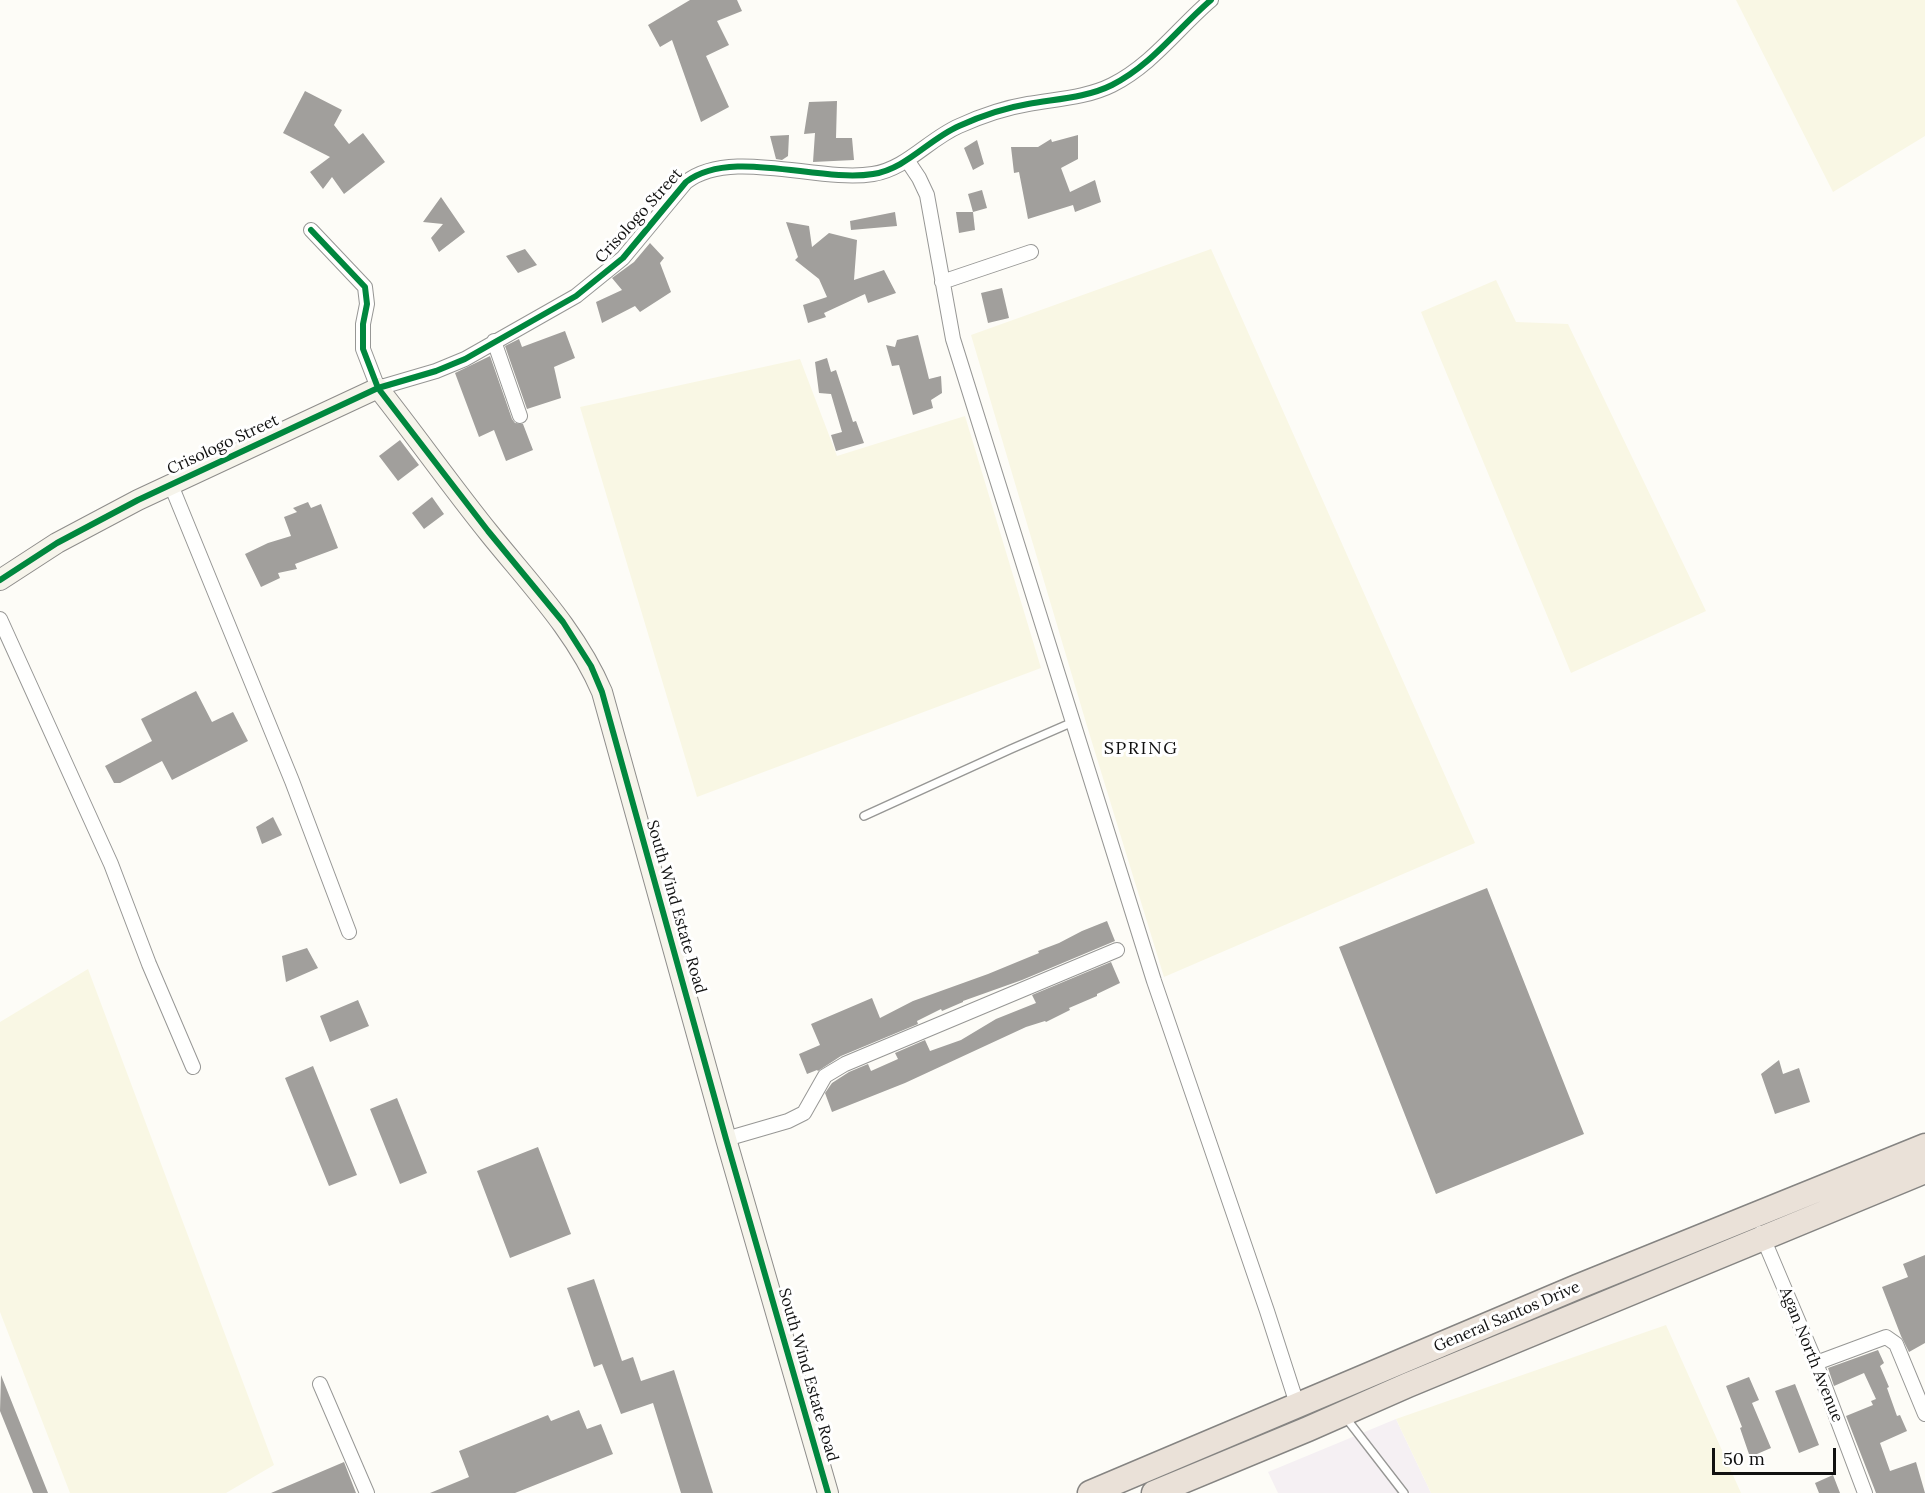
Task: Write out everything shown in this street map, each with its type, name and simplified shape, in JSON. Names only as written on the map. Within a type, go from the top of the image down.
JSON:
[{"type":"highway","name":"General Santos Drive","points":[[1154,1493],[1343,1413],[1759,1227],[1923,1162]]},
{"type":"highway","name":"General Santos Drive","points":[[1090,1493],[1577,1287],[1759,1227]]},
{"type":"street","name":"Crisologo Street","points":[[0,580],[57,543],[171,485],[378,388],[436,371],[465,359],[576,296],[623,258],[694,175],[710,170],[740,167],[776,168],[847,176],[890,169],[907,160],[938,137],[988,113],[1083,95],[1111,86],[1138,69],[1211,0]]},
{"type":"street","points":[[907,160],[919,177],[927,195],[953,339],[1154,981],[1268,1311],[1297,1404]]},
{"type":"street","points":[[311,230],[365,287],[367,304],[363,324],[363,349],[378,388]]},
{"type":"street","points":[[942,282],[1031,252]]},
{"type":"street","points":[[494,341],[520,416]]},
{"type":"street","name":"South Wind Estate Road","points":[[378,388],[488,531],[563,622],[591,666],[602,692],[726,1139],[828,1493]]},
{"type":"street","points":[[171,485],[292,781],[349,932]]},
{"type":"street","points":[[0,619],[111,864],[149,964],[193,1067]]},
{"type":"street","points":[[726,1139],[780,1124],[804,1113],[825,1076],[845,1064],[1117,950]]},
{"type":"street","name":"Agan North Avenue","points":[[1759,1227],[1816,1363],[1865,1493]]},
{"type":"street","points":[[1816,1363],[1886,1337],[1896,1344],[1925,1414]]},
{"type":"street","points":[[320,1384],[367,1493]]},
{"type":"lane","points":[[864,816],[1073,722]]},
{"type":"lane","points":[[1343,1413],[1404,1493]]},
{"type":"shaded area","points":[[1736,0],[1925,0],[1925,136],[1833,192]]},
{"type":"shaded area","points":[[1211,249],[1475,843],[1164,977],[971,335]]},
{"type":"shaded area","points":[[1496,280],[1516,322],[1568,324],[1706,611],[1571,673],[1421,312]]},
{"type":"shaded area","points":[[800,359],[837,456],[965,416],[1041,668],[697,797],[580,407]]},
{"type":"shaded area","points":[[88,969],[274,1465],[226,1493],[70,1493],[0,1312],[0,1022]]},
{"type":"shaded area","points":[[1666,1325],[1741,1493],[1431,1493],[1396,1419]]},
{"type":"shaded area","points":[[1396,1419],[1431,1493],[1278,1493],[1268,1472]]},
{"type":"building","points":[[690,0],[737,0],[742,11],[717,21],[729,45],[706,56],[729,107],[701,122],[672,40],[660,47],[648,25]]},
{"type":"building","points":[[305,91],[342,110],[334,125],[349,144],[363,133],[385,162],[344,194],[332,177],[323,189],[310,172],[330,157],[283,133]]},
{"type":"building","points":[[837,101],[836,138],[852,138],[854,160],[813,162],[815,133],[804,134],[809,102]]},
{"type":"building","points":[[789,135],[788,156],[782,160],[776,159],[770,136]]},
{"type":"building","points":[[1078,135],[1078,159],[1061,168],[1070,192],[1095,180],[1101,202],[1075,212],[1073,205],[1028,219],[1019,172],[1014,173],[1011,147],[1038,147],[1051,139],[1052,142]]},
{"type":"building","points":[[977,140],[984,164],[973,170],[964,148]]},
{"type":"building","points":[[982,190],[987,208],[973,212],[968,194]]},
{"type":"building","points":[[441,197],[465,232],[439,252],[431,238],[443,224],[423,222]]},
{"type":"building","points":[[895,212],[897,226],[851,230],[850,221]]},
{"type":"building","points":[[956,212],[973,212],[975,230],[959,233]]},
{"type":"building","points":[[786,222],[809,226],[812,247],[829,233],[857,240],[854,280],[884,270],[896,293],[868,303],[865,294],[824,313],[826,317],[808,323],[803,305],[827,297],[819,279],[795,260],[798,257]]},
{"type":"building","points":[[650,243],[664,258],[660,263],[671,292],[640,312],[635,306],[602,323],[596,302],[622,290],[612,278],[634,262]]},
{"type":"building","points":[[525,249],[537,265],[518,273],[506,256]]},
{"type":"building","points":[[1002,288],[1009,318],[988,323],[981,293]]},
{"type":"building","points":[[565,331],[575,358],[554,367],[561,398],[527,409],[505,346],[519,339],[522,347]]},
{"type":"building","points":[[918,335],[929,379],[941,376],[942,393],[931,400],[933,408],[913,415],[899,365],[892,366],[886,345],[895,347],[897,340]]},
{"type":"building","points":[[490,356],[512,419],[515,423],[523,424],[533,450],[506,461],[494,430],[479,437],[455,373]]},
{"type":"building","points":[[827,358],[831,372],[836,370],[853,422],[856,421],[864,443],[836,451],[831,435],[842,432],[831,394],[819,393],[815,362]]},
{"type":"building","points":[[400,440],[419,465],[398,481],[379,456]]},
{"type":"building","points":[[432,497],[444,514],[424,529],[412,513]]},
{"type":"building","points":[[308,502],[311,508],[321,504],[338,548],[295,564],[297,569],[278,573],[280,578],[261,587],[245,554],[268,543],[291,536],[284,517],[297,512],[293,508]]},
{"type":"building","points":[[196,691],[212,722],[233,712],[248,741],[172,780],[162,761],[120,783],[114,783],[105,766],[152,741],[141,719]]},
{"type":"building","points":[[273,817],[282,835],[262,844],[256,827]]},
{"type":"building","points":[[1487,888],[1584,1134],[1436,1194],[1339,947]]},
{"type":"building","points":[[1107,921],[1115,941],[1022,980],[942,1011],[941,1009],[917,1021],[918,1024],[841,1056],[818,1071],[807,1074],[799,1054],[820,1045],[811,1024],[872,998],[880,1018],[913,1001],[1039,953],[1038,951]]},
{"type":"building","points":[[307,948],[318,968],[286,982],[282,956]]},
{"type":"building","points":[[1111,962],[1120,983],[1097,996],[1069,1008],[1070,1010],[1046,1022],[1026,1027],[905,1083],[832,1112],[825,1093],[832,1083],[849,1072],[868,1064],[871,1071],[898,1059],[895,1053],[925,1040],[930,1051],[961,1040],[996,1019],[1036,1003],[1032,995]]},
{"type":"building","points":[[358,1000],[369,1026],[330,1042],[320,1016]]},
{"type":"building","points":[[1779,1060],[1783,1074],[1799,1068],[1810,1102],[1775,1114],[1761,1074]]},
{"type":"building","points":[[313,1066],[357,1175],[329,1186],[285,1078]]},
{"type":"building","points":[[397,1098],[427,1173],[400,1184],[370,1109]]},
{"type":"building","points":[[538,1147],[571,1234],[510,1258],[477,1171]]},
{"type":"building","points":[[1925,1255],[1925,1343],[1909,1352],[1882,1287],[1908,1277],[1903,1264]]},
{"type":"building","points":[[594,1279],[622,1361],[633,1357],[641,1381],[674,1370],[713,1493],[681,1493],[653,1403],[621,1414],[602,1364],[594,1367],[567,1288]]},
{"type":"building","points":[[1878,1350],[1884,1363],[1880,1366],[1897,1416],[1900,1415],[1907,1431],[1880,1443],[1890,1471],[1916,1462],[1925,1493],[1876,1493],[1846,1416],[1873,1405],[1871,1401],[1876,1399],[1864,1373],[1834,1386],[1828,1368]]},
{"type":"building","points":[[1,1375],[48,1493],[33,1493],[0,1411]]},
{"type":"building","points":[[1749,1377],[1759,1400],[1752,1403],[1771,1448],[1750,1457],[1740,1428],[1742,1427],[1726,1386]]},
{"type":"building","points":[[1795,1384],[1819,1445],[1799,1453],[1775,1391]]},
{"type":"building","points":[[579,1410],[587,1429],[601,1424],[613,1454],[515,1493],[430,1493],[469,1477],[459,1451],[548,1415],[551,1421]]},
{"type":"building","points":[[344,1462],[356,1493],[271,1493]]},
{"type":"building","points":[[1833,1475],[1840,1493],[1819,1493],[1815,1483]]},
{"type":"cycle path","points":[[0,580],[57,543],[138,500],[378,388],[436,371],[465,359],[576,296],[623,258],[686,182],[705,172],[727,167],[751,166],[851,175],[885,171],[907,160],[948,132],[976,119],[1001,110],[1081,95],[1112,85],[1152,57],[1211,0]]},
{"type":"cycle path","points":[[311,230],[365,287],[367,304],[363,324],[363,349],[378,388],[488,531],[563,622],[591,666],[602,692],[726,1139],[828,1493]]},
{"type":"district","name":"SPRING","points":[[1141,749]]}]
